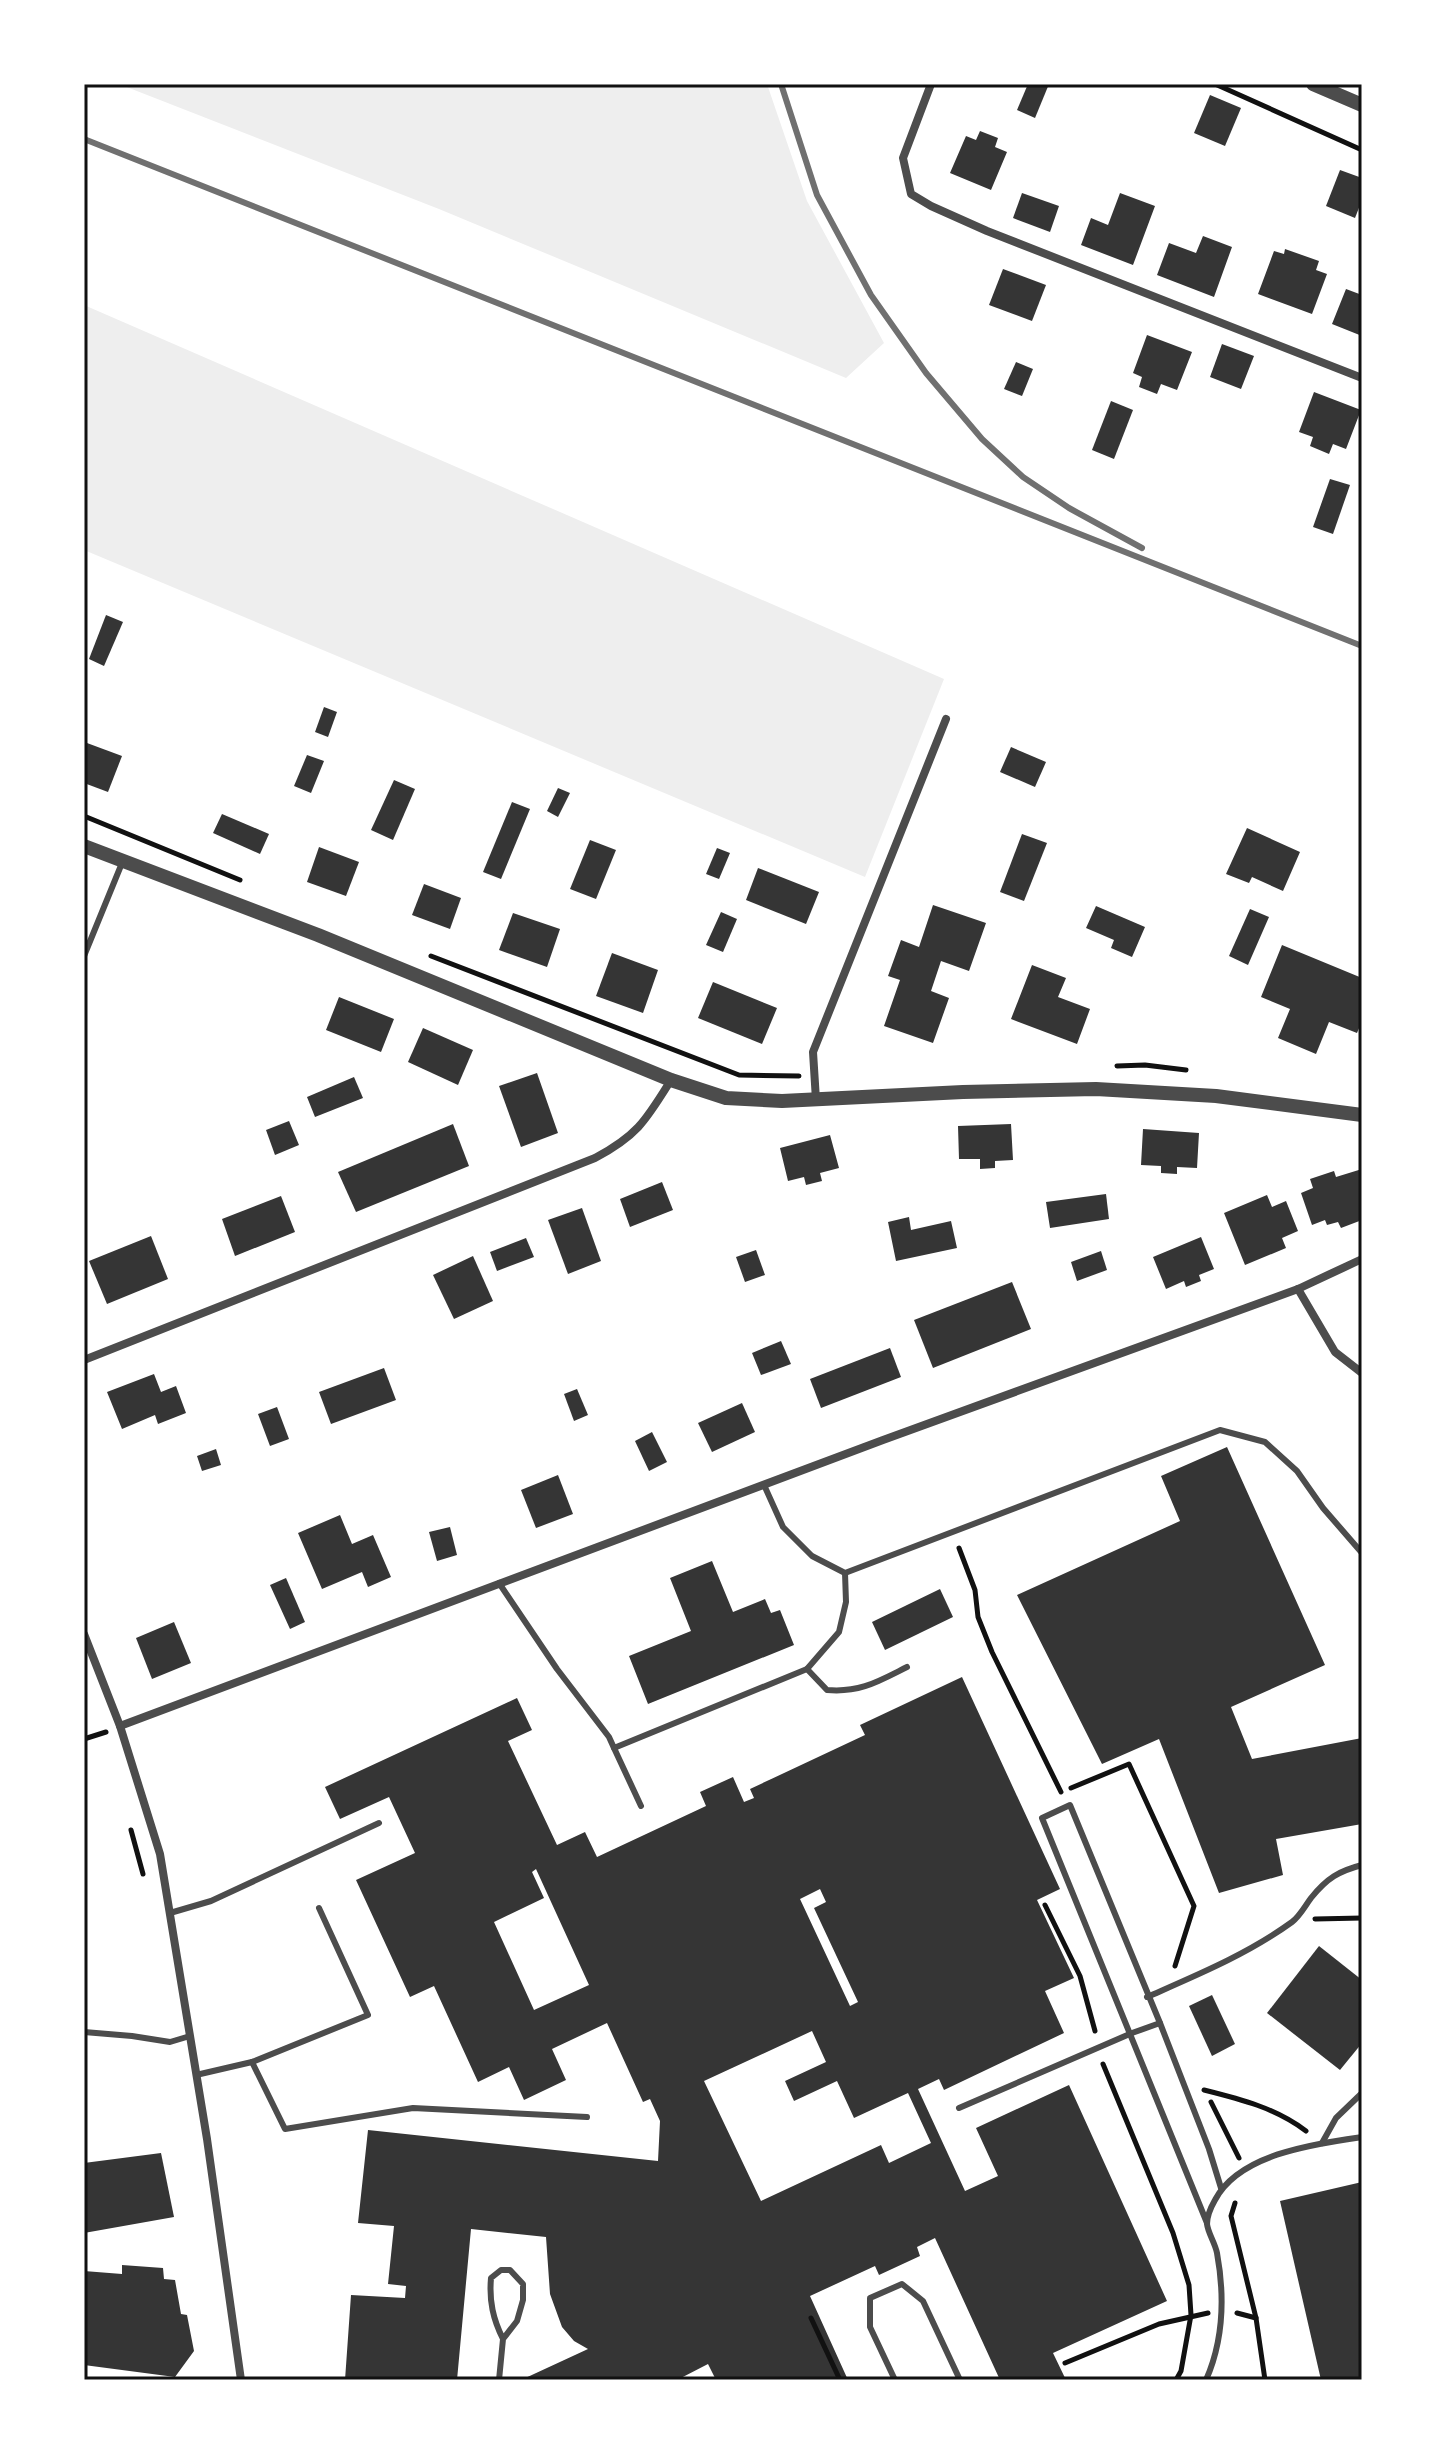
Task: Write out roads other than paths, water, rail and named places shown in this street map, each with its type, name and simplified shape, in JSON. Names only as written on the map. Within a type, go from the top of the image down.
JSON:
[{"type":"street","points":[[931,84],[903,158],[911,194],[987,231],[1362,378]]},
{"type":"street","points":[[1313,84],[1362,105]]},
{"type":"street","points":[[816,1100],[813,1052],[946,719]]},
{"type":"street","points":[[84,846],[318,935],[671,1080],[726,1098],[782,1101],[1096,1089],[1216,1096],[1362,1115]]},
{"type":"street","points":[[84,1360],[595,1158],[623,1143],[645,1122],[671,1080]]},
{"type":"street","points":[[120,1726],[1298,1289],[1362,1259]]},
{"type":"street","points":[[1298,1289],[1335,1352],[1362,1373]]},
{"type":"street","points":[[84,1634],[120,1726],[160,1854],[241,2380]]},
{"type":"lane","points":[[84,956],[122,861]]},
{"type":"lane","points":[[764,1485],[783,1527],[812,1556],[845,1573],[1220,1430],[1265,1442],[1297,1471],[1323,1508],[1362,1553]]},
{"type":"lane","points":[[614,1748],[807,1669],[839,1632],[846,1602],[845,1573]]},
{"type":"lane","points":[[499,1583],[557,1669],[609,1737],[641,1806]]},
{"type":"lane","points":[[807,1669],[827,1690],[848,1692],[874,1684],[907,1667]]},
{"type":"lane","points":[[1206,2380],[1218,2343],[1223,2310],[1216,2251],[1132,2033],[1042,1818],[1070,1805],[1160,2023],[1221,2188]]},
{"type":"lane","points":[[170,1913],[211,1901],[379,1823]]},
{"type":"lane","points":[[1147,1997],[1266,1940],[1296,1919],[1313,1895],[1337,1872],[1362,1865]]},
{"type":"lane","points":[[196,2075],[252,2062],[368,2015],[319,1908]]},
{"type":"lane","points":[[959,2108],[1160,2023]]},
{"type":"lane","points":[[84,2032],[170,2042],[190,2036]]},
{"type":"lane","points":[[252,2062],[285,2129],[413,2108],[587,2117]]},
{"type":"lane","points":[[1322,2143],[1336,2118],[1362,2093]]},
{"type":"lane","points":[[1207,2223],[1221,2188],[1238,2172],[1266,2159],[1322,2143],[1362,2137]]},
{"type":"lane","points":[[499,2380],[503,2339],[494,2320],[491,2278],[501,2270],[510,2270],[523,2284],[523,2300],[517,2321],[503,2339]]},
{"type":"lane","points":[[895,2380],[870,2327],[870,2298],[902,2284],[923,2301],[960,2380]]},
{"type":"railway","points":[[781,84],[817,195],[871,295],[926,373],[982,439],[1023,477],[1069,508],[1142,548]]},
{"type":"railway","points":[[84,139],[1362,646]]}]
